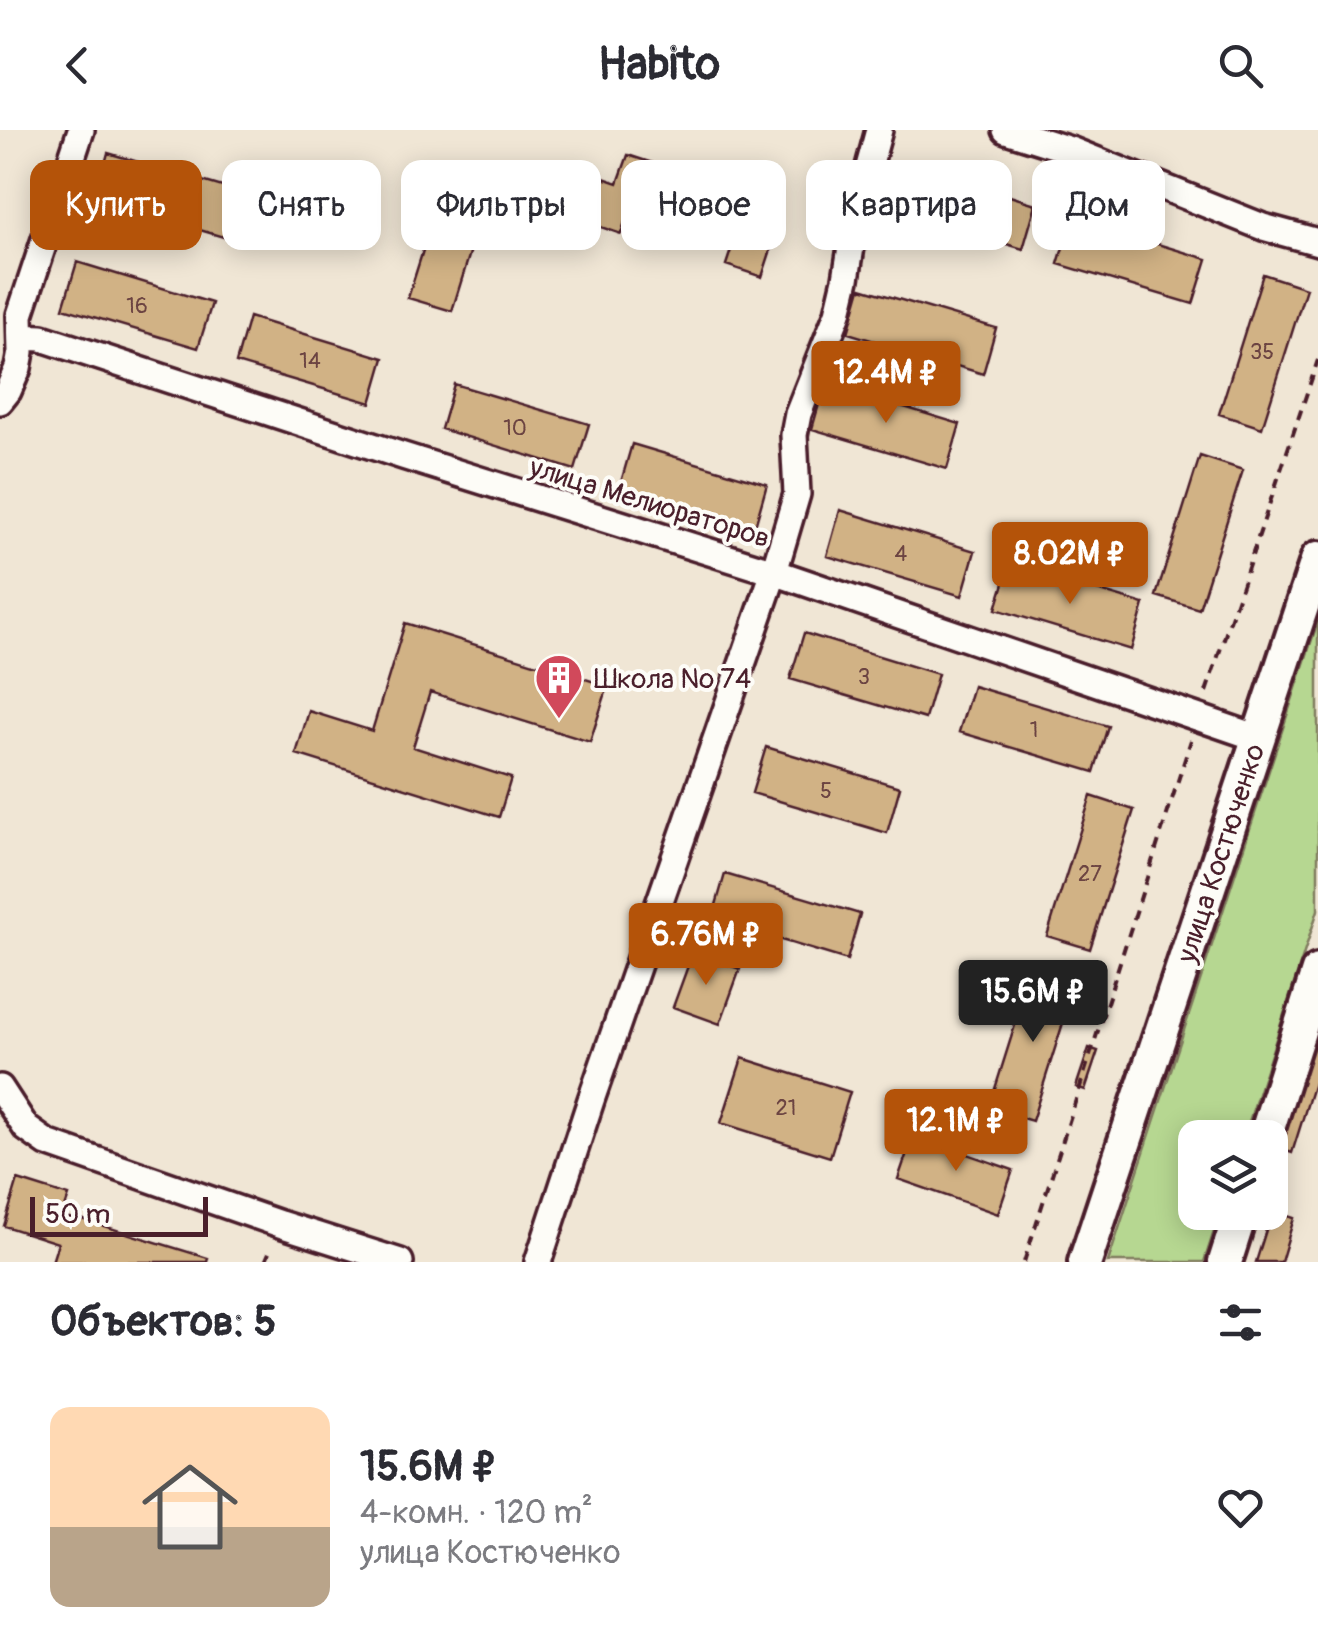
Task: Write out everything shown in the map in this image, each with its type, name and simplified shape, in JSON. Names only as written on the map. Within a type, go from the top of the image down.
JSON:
[{"type":"street","points":[[0,401],[18,368],[20,316],[82,130]]},
{"type":"street","points":[[538,1262],[774,572],[797,494],[794,434],[798,414],[838,313],[856,216],[879,130]]},
{"type":"street","points":[[1006,130],[1073,151],[1263,227],[1318,242]]},
{"type":"street","name":"улица Мелиораторов","points":[[20,337],[42,338],[774,572],[1258,738]]},
{"type":"street","name":"улица Костюченко","points":[[1084,1262],[1318,558]]},
{"type":"street","points":[[1271,1120],[1318,970]]},
{"type":"street","points":[[0,1088],[26,1128],[47,1143],[400,1262]]},
{"type":"street","points":[[1225,1262],[1235,1230]]},
{"type":"path","points":[[1024,1262],[1198,716],[1318,360]]},
{"type":"green space","points":[[1318,621],[1318,910],[1250,1120],[1178,1120],[1178,1230],[1214,1230],[1204,1262],[1108,1262]]},
{"type":"building","points":[[108,153],[132,160],[106,160]]},
{"type":"building","points":[[621,175],[621,234],[601,227],[601,177],[618,183]]},
{"type":"building","points":[[202,181],[222,187],[222,237],[202,231]]},
{"type":"building","points":[[1012,197],[1032,203],[1023,249],[1012,246]]},
{"type":"building","points":[[1165,246],[1207,259],[1193,304],[1058,264],[1062,250],[1165,250]]},
{"type":"building","points":[[423,250],[471,250],[452,311],[408,298]]},
{"type":"building","points":[[731,250],[771,250],[762,277],[726,265]]},
{"type":"building","points":[[77,262],[212,303],[198,348],[63,308]]},
{"type":"building","points":[[1263,274],[1306,288],[1262,428],[1219,414]]},
{"type":"building","points":[[861,288],[996,328],[983,374],[848,333]]},
{"type":"building","points":[[249,317],[384,358],[371,403],[236,363]]},
{"type":"building","points":[[825,383],[960,424],[947,469],[812,429]]},
{"type":"building","points":[[454,384],[589,424],[575,470],[441,429]]},
{"type":"building","points":[[632,444],[767,484],[754,530],[619,489]]},
{"type":"building","points":[[1200,456],[1243,470],[1199,609],[1156,596]]},
{"type":"building","points":[[840,510],[975,551],[962,596],[827,556]]},
{"type":"building","points":[[1010,564],[1144,604],[1131,650],[996,609]]},
{"type":"building","name":"Школа № 74","points":[[405,623],[608,686],[590,742],[430,692],[413,747],[511,778],[499,817],[296,754],[309,711],[372,731]]},
{"type":"building","points":[[804,633],[938,674],[925,719],[790,679]]},
{"type":"building","points":[[973,686],[1108,726],[1094,772],[959,732]]},
{"type":"building","points":[[766,747],[900,787],[887,833],[752,793]]},
{"type":"building","points":[[1091,796],[1134,810],[1090,949],[1047,936]]},
{"type":"building","points":[[725,874],[860,914],[847,960],[712,919]]},
{"type":"building","points":[[693,952],[740,969],[720,1024],[673,1007]]},
{"type":"building","points":[[1033,968],[1076,982],[1032,1121],[989,1108]]},
{"type":"building","points":[[1302,1043],[1318,1048],[1318,1070],[1292,1153],[1288,1152],[1288,1120],[1279,1120]]},
{"type":"building","points":[[1089,1048],[1098,1051],[1085,1090],[1076,1087]]},
{"type":"building","points":[[742,1058],[850,1092],[830,1157],[721,1123]]},
{"type":"building","points":[[913,1135],[1013,1170],[998,1214],[898,1179]]},
{"type":"building","points":[[18,1180],[69,1196],[62,1216],[208,1258],[207,1262],[52,1262],[58,1243],[4,1226]]},
{"type":"building","points":[[1288,1216],[1294,1218],[1281,1262],[1256,1262],[1266,1230],[1288,1230]]},
{"type":"place","name":"Школа № 74","points":[[559,720]]}]
